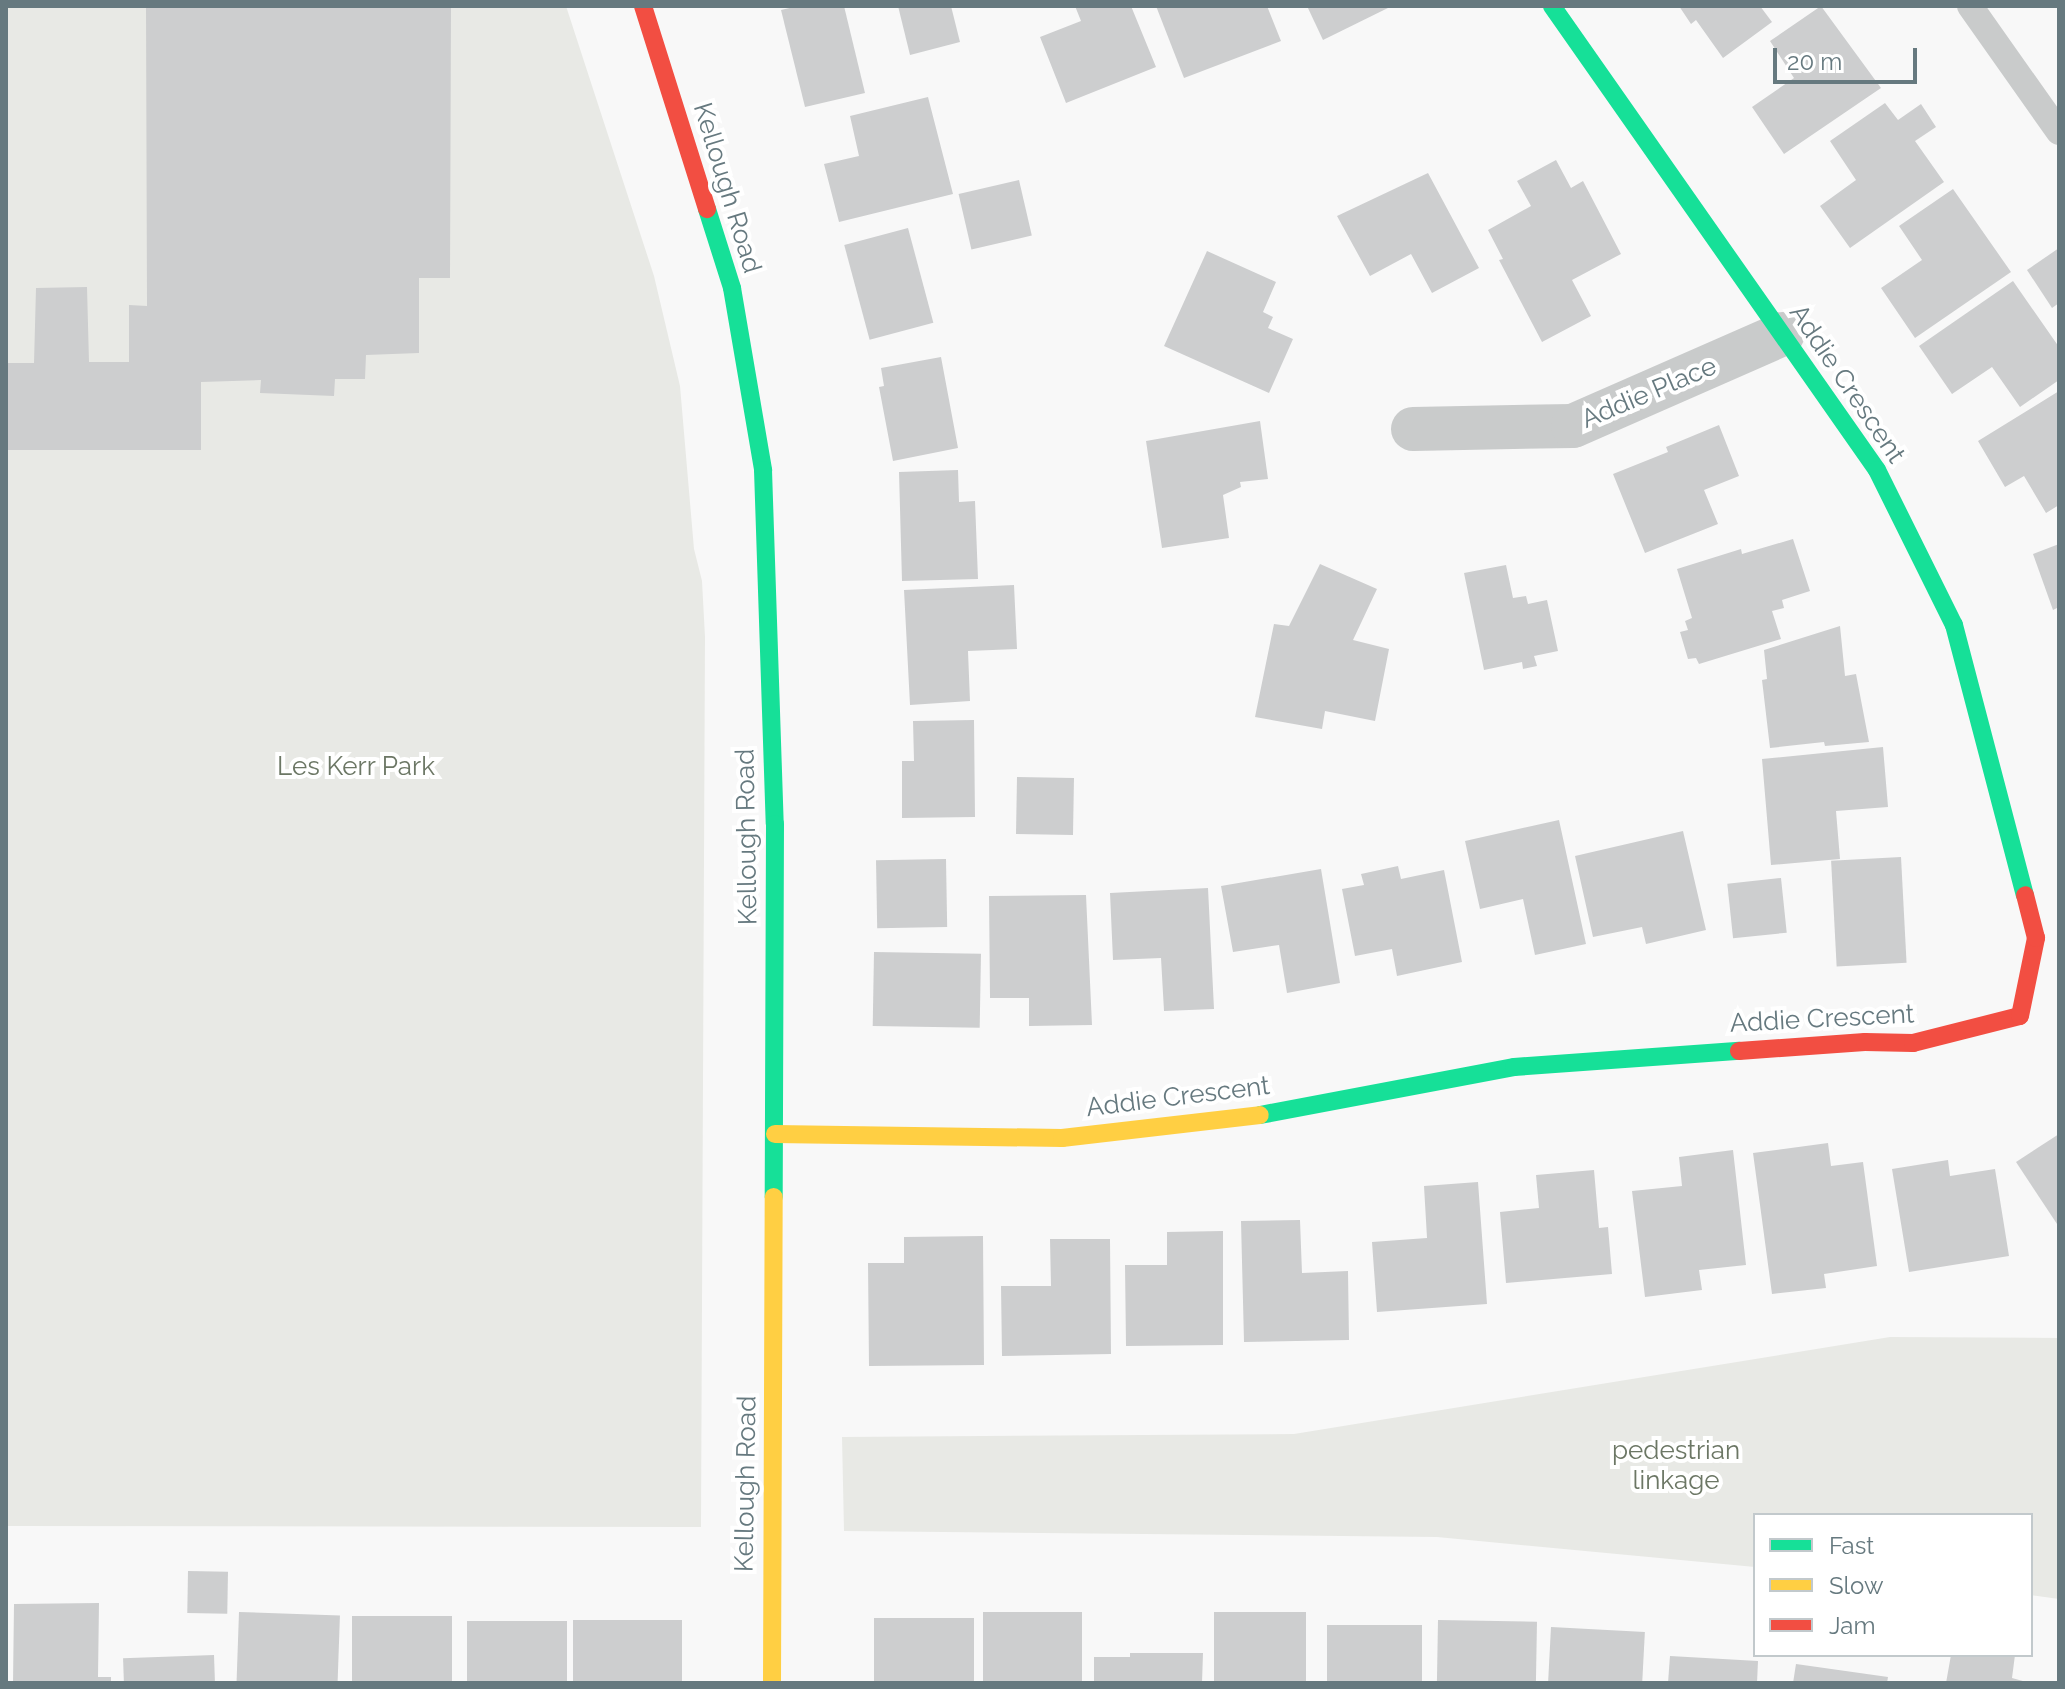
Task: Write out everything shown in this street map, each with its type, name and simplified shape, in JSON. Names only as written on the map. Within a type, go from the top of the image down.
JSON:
[{"type":"street","name":"Kellough Road","points":[[643,6],[732,288],[763,470],[775,824],[772,1683]]},
{"type":"street","name":"Addie Crescent","points":[[775,1134],[1062,1138],[1239,1119],[1514,1067],[1851,1043],[1913,1043],[2020,1016],[2036,938],[1954,625],[1877,470],[1552,6]]},
{"type":"street","name":"Addie Place","points":[[1413,429],[1573,426],[1783,334]]},
{"type":"lane","points":[[1970,6],[2059,132]]},
{"type":"green space","name":"Les Kerr Park","points":[[6,6],[566,6],[654,276],[680,386],[694,549],[702,581],[705,637],[701,1527],[6,1526]]},
{"type":"green space","name":"pedestrian linkage","points":[[1890,1337],[2059,1338],[2059,1599],[2033,1595],[2033,1513],[1753,1513],[1753,1567],[1437,1537],[844,1531],[842,1437],[1294,1434]]},
{"type":"building","points":[[146,6],[451,6],[450,278],[419,278],[419,353],[366,355],[365,379],[335,379],[334,396],[260,393],[261,380],[201,382],[201,450],[6,450],[6,363],[34,363],[36,288],[87,287],[89,362],[129,362],[129,305],[147,306]]},
{"type":"building","points":[[798,6],[844,6],[865,93],[805,107],[781,10]]},
{"type":"building","points":[[898,6],[951,6],[960,42],[910,55]]},
{"type":"building","points":[[1075,6],[1131,6],[1156,67],[1066,103],[1040,37],[1081,21]]},
{"type":"building","points":[[1156,6],[1267,6],[1281,41],[1184,78]]},
{"type":"building","points":[[1307,6],[1392,6],[1323,40]]},
{"type":"building","points":[[1679,6],[1760,6],[1772,22],[1723,58],[1696,20],[1691,24]]},
{"type":"building","points":[[1821,6],[1881,88],[1784,154],[1752,107],[1794,78],[1770,41]]},
{"type":"building","points":[[928,97],[953,194],[839,222],[824,164],[859,156],[850,116]]},
{"type":"building","points":[[1885,103],[1898,120],[1921,104],[1936,127],[1915,141],[1944,182],[1850,248],[1820,206],[1856,180],[1830,141]]},
{"type":"building","points":[[1556,160],[1571,188],[1583,181],[1621,254],[1572,280],[1591,316],[1542,342],[1499,260],[1503,259],[1488,230],[1531,206],[1517,181]]},
{"type":"building","points":[[1428,173],[1479,268],[1432,293],[1411,254],[1370,276],[1337,216]]},
{"type":"building","points":[[1019,180],[1032,236],[971,249],[959,194]]},
{"type":"building","points":[[1953,189],[2011,272],[1915,338],[1881,288],[1922,260],[1899,226]]},
{"type":"building","points":[[908,228],[933,323],[870,340],[844,245]]},
{"type":"building","points":[[2059,248],[2059,303],[2052,308],[2027,270]]},
{"type":"building","points":[[1207,251],[1276,282],[1263,312],[1273,317],[1268,328],[1293,339],[1269,393],[1164,346]]},
{"type":"building","points":[[2013,281],[2059,347],[2059,380],[2020,407],[1992,367],[1952,394],[1919,346]]},
{"type":"building","points":[[941,357],[958,448],[893,461],[879,387],[884,386],[881,368]]},
{"type":"building","points":[[2059,391],[2059,505],[2046,513],[2024,476],[2005,487],[1978,441]]},
{"type":"building","points":[[1260,421],[1268,479],[1240,482],[1241,487],[1223,495],[1229,538],[1162,548],[1146,441]]},
{"type":"building","points":[[1719,425],[1739,476],[1704,490],[1718,524],[1645,553],[1613,474],[1668,452],[1666,447]]},
{"type":"building","points":[[958,470],[959,502],[975,501],[978,579],[902,581],[899,472]]},
{"type":"building","points":[[1793,539],[1810,591],[1782,600],[1784,608],[1772,611],[1781,639],[1699,664],[1696,658],[1688,659],[1680,632],[1688,630],[1685,621],[1692,618],[1677,569],[1741,549],[1742,554]]},
{"type":"building","points":[[2059,544],[2059,607],[2053,610],[2033,554]]},
{"type":"building","points":[[1320,564],[1377,589],[1353,640],[1389,649],[1375,721],[1325,711],[1322,729],[1255,717],[1274,624],[1289,626]]},
{"type":"building","points":[[1506,565],[1513,598],[1526,596],[1528,604],[1547,600],[1558,651],[1534,656],[1537,666],[1523,669],[1522,662],[1484,670],[1464,573]]},
{"type":"building","points":[[1014,585],[1017,649],[968,651],[970,701],[910,705],[904,590]]},
{"type":"building","points":[[1840,626],[1845,676],[1856,674],[1869,742],[1825,746],[1824,742],[1770,748],[1762,680],[1767,679],[1764,650]]},
{"type":"building","points":[[974,720],[975,817],[902,818],[902,761],[914,761],[913,721]]},
{"type":"building","points":[[1883,747],[1888,807],[1836,811],[1840,859],[1771,865],[1762,759]]},
{"type":"building","points":[[1017,777],[1074,778],[1073,835],[1016,834]]},
{"type":"building","points":[[1559,820],[1586,944],[1535,955],[1523,899],[1480,909],[1465,841]]},
{"type":"building","points":[[1683,831],[1706,930],[1646,944],[1642,927],[1593,937],[1575,856]]},
{"type":"building","points":[[1901,857],[1907,963],[1837,967],[1831,861]]},
{"type":"building","points":[[946,859],[947,927],[877,928],[876,860]]},
{"type":"building","points":[[1398,866],[1401,879],[1444,870],[1462,962],[1397,976],[1392,949],[1355,956],[1342,889],[1364,885],[1361,874]]},
{"type":"building","points":[[1321,869],[1340,983],[1287,993],[1279,945],[1233,952],[1221,886]]},
{"type":"building","points":[[1781,878],[1787,933],[1733,938],[1727,884]]},
{"type":"building","points":[[1208,888],[1214,1009],[1164,1011],[1161,958],[1113,960],[1110,893]]},
{"type":"building","points":[[1086,895],[1092,1025],[1029,1026],[1029,998],[990,998],[989,896]]},
{"type":"building","points":[[874,952],[981,954],[980,1028],[873,1026]]},
{"type":"building","points":[[2059,1134],[2059,1227],[2016,1162]]},
{"type":"building","points":[[1828,1143],[1831,1166],[1863,1162],[1877,1266],[1824,1274],[1826,1288],[1772,1294],[1753,1153]]},
{"type":"building","points":[[1733,1150],[1746,1265],[1699,1270],[1702,1290],[1645,1297],[1632,1191],[1682,1186],[1679,1157]]},
{"type":"building","points":[[1948,1160],[1950,1176],[1995,1169],[2009,1256],[1909,1272],[1892,1169]]},
{"type":"building","points":[[1594,1170],[1599,1228],[1608,1227],[1612,1274],[1506,1283],[1500,1212],[1539,1208],[1536,1175]]},
{"type":"building","points":[[1478,1182],[1487,1304],[1377,1312],[1372,1242],[1427,1238],[1424,1186]]},
{"type":"building","points":[[1300,1220],[1302,1273],[1348,1271],[1349,1340],[1244,1342],[1241,1221]]},
{"type":"building","points":[[1223,1231],[1223,1345],[1126,1346],[1125,1265],[1167,1265],[1167,1232]]},
{"type":"building","points":[[983,1236],[984,1365],[869,1366],[868,1263],[904,1263],[904,1237]]},
{"type":"building","points":[[1050,1239],[1110,1239],[1111,1354],[1002,1356],[1001,1286],[1051,1286]]},
{"type":"building","points":[[188,1571],[228,1572],[227,1614],[187,1613]]},
{"type":"building","points":[[99,1603],[98,1677],[111,1677],[111,1683],[13,1683],[14,1604]]},
{"type":"building","points":[[239,1612],[340,1616],[338,1683],[237,1683]]},
{"type":"building","points":[[983,1612],[1082,1612],[1082,1683],[983,1683]]},
{"type":"building","points":[[1214,1612],[1306,1612],[1306,1683],[1214,1683]]},
{"type":"building","points":[[352,1616],[452,1616],[452,1683],[352,1683]]},
{"type":"building","points":[[874,1618],[974,1618],[974,1683],[874,1683]]},
{"type":"building","points":[[573,1620],[682,1620],[682,1683],[573,1683]]},
{"type":"building","points":[[1438,1620],[1537,1622],[1536,1683],[1437,1683]]},
{"type":"building","points":[[467,1621],[567,1621],[567,1683],[467,1683]]},
{"type":"building","points":[[1327,1625],[1422,1625],[1422,1683],[1327,1683]]},
{"type":"building","points":[[1551,1627],[1645,1632],[1642,1683],[1548,1683]]},
{"type":"building","points":[[1130,1653],[1203,1653],[1202,1683],[1094,1683],[1094,1657],[1130,1657]]},
{"type":"building","points":[[214,1655],[215,1683],[124,1683],[123,1658]]},
{"type":"building","points":[[1670,1656],[1758,1661],[1757,1683],[1668,1683]]},
{"type":"building","points":[[1951,1657],[2015,1657],[2012,1678],[2030,1683],[1946,1683]]},
{"type":"building","points":[[1796,1664],[1888,1677],[1887,1683],[1793,1683]]},
{"type":"traffic: fast","points":[[1552,6],[1877,470],[1954,625],[2025,895]]},
{"type":"traffic: fast","points":[[707,209],[732,288],[763,470],[775,824],[774,1197]]},
{"type":"traffic: fast","points":[[1260,1115],[1514,1067],[1739,1051]]},
{"type":"traffic: slow","points":[[775,1134],[1062,1138],[1260,1115]]},
{"type":"traffic: slow","points":[[772,1683],[774,1197]]},
{"type":"traffic: jam","points":[[643,6],[707,209]]},
{"type":"traffic: jam","points":[[1739,1051],[1865,1042],[1913,1043],[2020,1016],[2036,938],[2025,895]]}]
